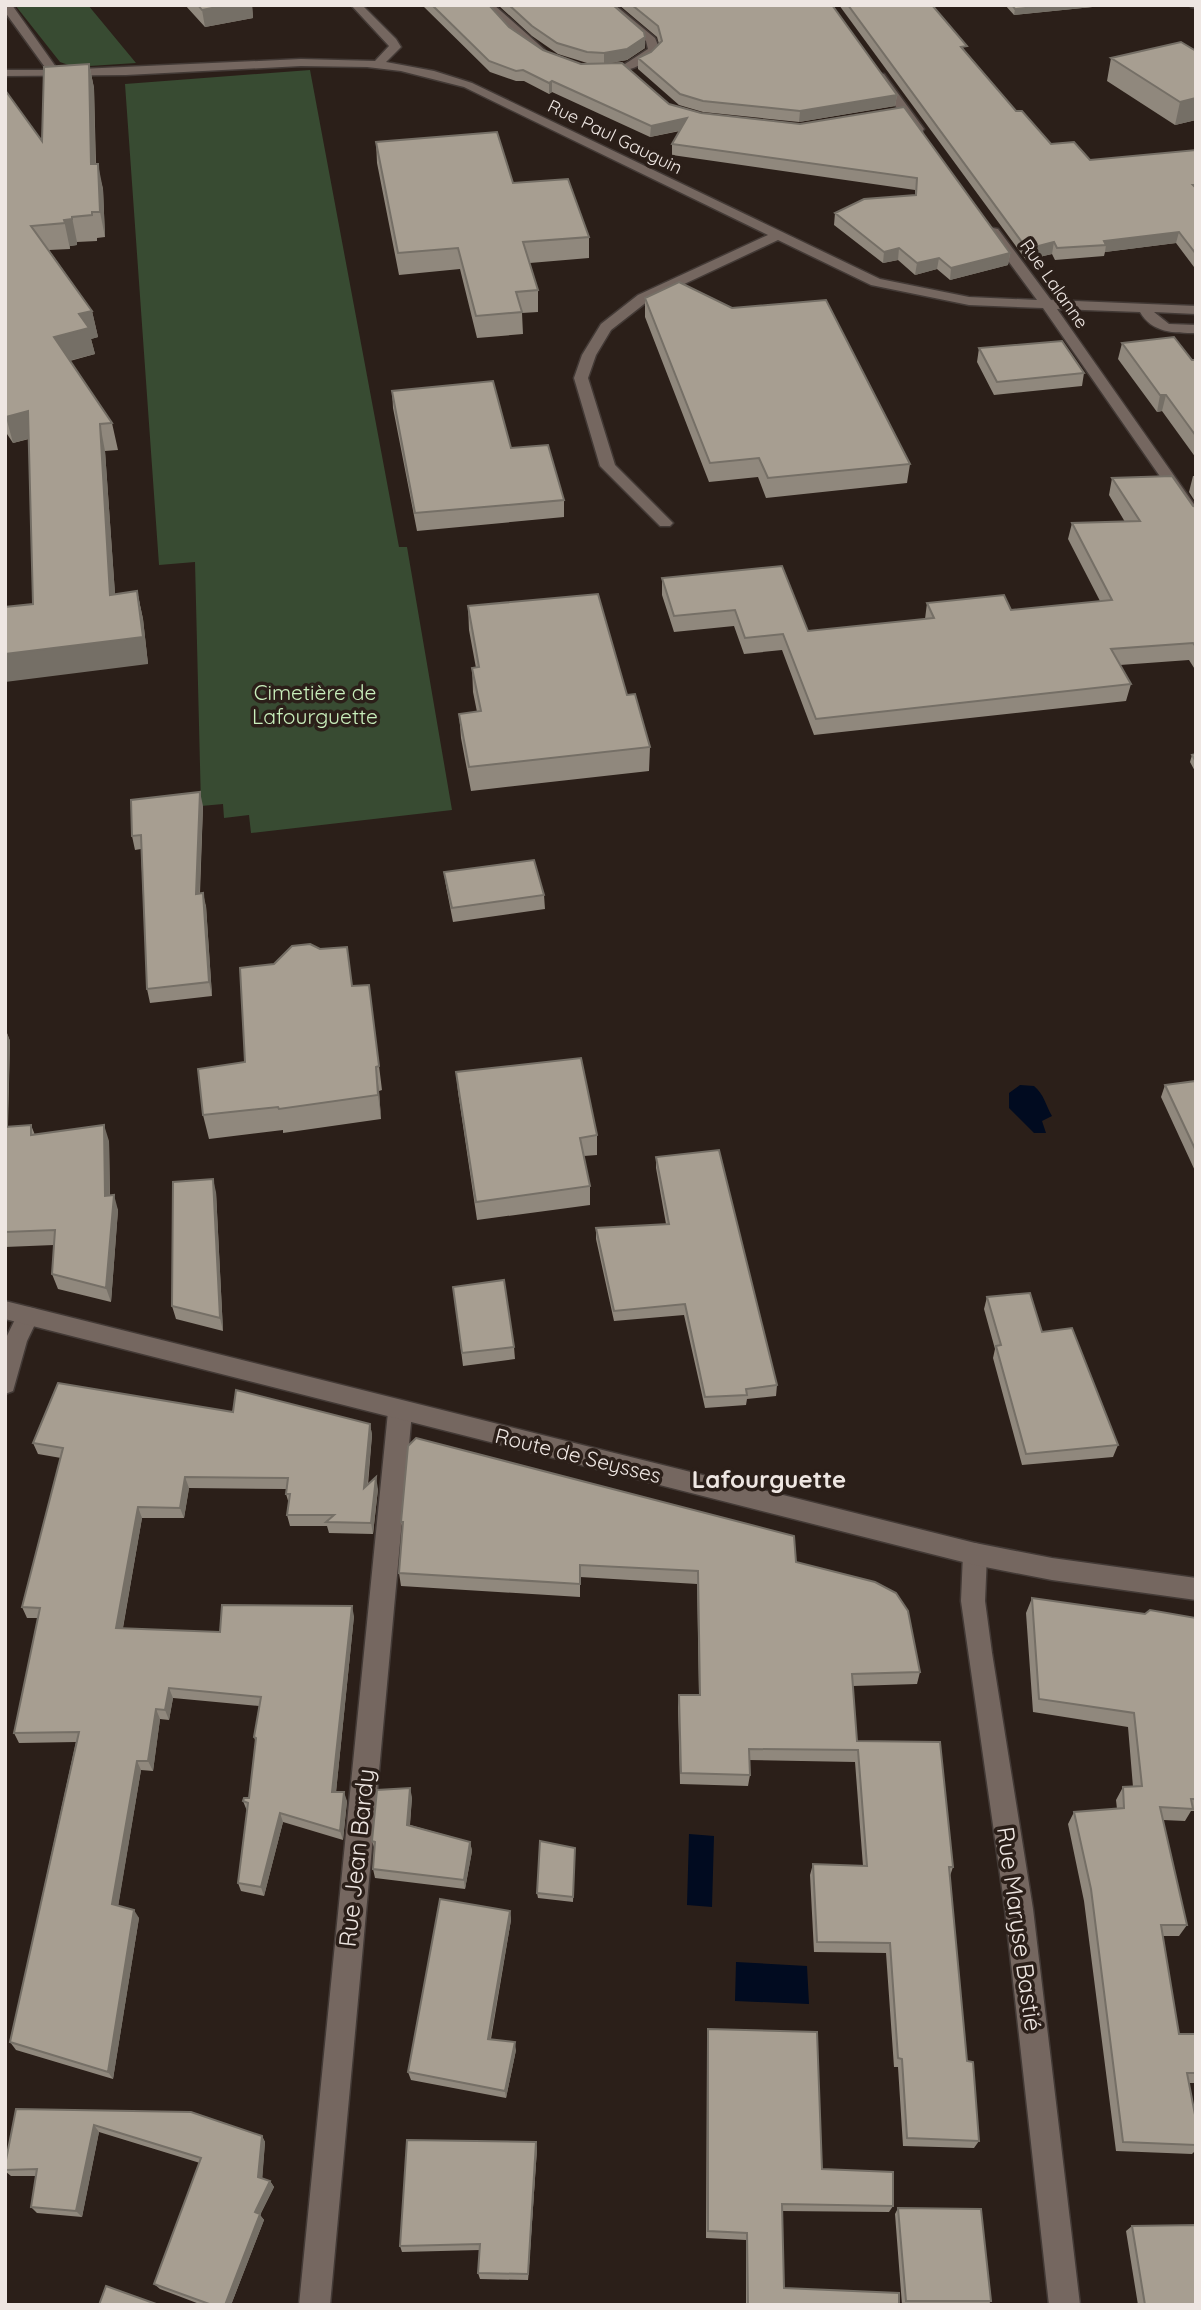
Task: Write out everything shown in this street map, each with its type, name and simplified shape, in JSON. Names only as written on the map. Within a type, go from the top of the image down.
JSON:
[{"type":"street","points":[[6,5],[52,66],[53,74]]},
{"type":"street","points":[[356,5],[395,47],[379,62]]},
{"type":"street","points":[[487,5],[550,61]]},
{"type":"street","points":[[583,71],[631,72],[654,50],[650,40],[608,5]]},
{"type":"street","name":"Rue Paul Gauguin","points":[[5,73],[53,74],[306,62],[379,62],[422,69],[468,85],[876,282],[909,291],[969,301],[1196,310]]},
{"type":"street","points":[[875,69],[900,112],[929,144]]},
{"type":"street","name":"Rue Lalanne","points":[[985,221],[1048,305],[1060,327],[1196,518]]},
{"type":"street","points":[[665,523],[608,466],[581,378],[589,355],[606,327],[643,298],[776,236]]},
{"type":"street","points":[[1145,308],[1148,316],[1157,325],[1196,329]]},
{"type":"street","points":[[5,1384],[16,1341],[16,1313]]},
{"type":"street","name":"Route de Seysses","points":[[16,1313],[975,1555],[1052,1569],[1196,1589]]},
{"type":"street","name":"Rue Jean Bardy","points":[[314,2305],[400,1412]]},
{"type":"street","name":"Rue Maryse Bastié","points":[[975,1555],[973,1601],[979,1653],[1019,1909],[1065,2305]]},
{"type":"green space","points":[[15,5],[88,5],[136,63],[74,67],[60,62]]},
{"type":"green space","name":"Cimetière de Lafourguette","points":[[310,70],[399,547],[407,547],[452,810],[251,833],[249,815],[224,818],[223,804],[201,806],[195,562],[159,565],[125,84]]},
{"type":"water","points":[[1020,1085],[1034,1086],[1043,1096],[1052,1116],[1042,1121],[1046,1133],[1034,1133],[1009,1108],[1009,1093]]},
{"type":"water","points":[[689,1834],[714,1836],[712,1907],[687,1905]]},
{"type":"water","points":[[736,1962],[807,1966],[809,2004],[735,2001]]},
{"type":"building","points":[[198,5],[227,5],[202,10]]},
{"type":"building","points":[[432,5],[489,5],[509,27],[543,50],[581,64],[622,63],[669,104],[701,113],[800,124],[904,107],[1010,253],[951,268],[939,258],[917,263],[899,248],[884,252],[835,213],[864,199],[916,195],[917,178],[672,144],[687,118],[651,126],[552,81],[549,83],[523,70],[516,71],[489,61]]},
{"type":"building","points":[[509,5],[613,5],[644,32],[645,37],[627,49],[604,53],[587,52],[557,43],[532,26]]},
{"type":"building","points":[[632,5],[832,5],[897,95],[800,111],[703,101],[680,94],[638,58],[651,52],[662,41],[658,26]]},
{"type":"building","points":[[848,5],[932,5],[967,46],[961,47],[1016,111],[1022,111],[1051,144],[1074,142],[1090,160],[1196,150],[1196,185],[1193,185],[1196,188],[1196,254],[1179,232],[1104,241],[1106,245],[1057,248],[1054,242],[1027,249]]},
{"type":"building","points":[[1012,5],[1054,5],[1015,9]]},
{"type":"building","points":[[1181,42],[1196,51],[1196,98],[1180,102],[1111,58]]},
{"type":"building","points":[[89,64],[91,164],[98,164],[100,212],[72,217],[64,220],[65,223],[31,226],[92,311],[79,314],[89,328],[54,337],[112,423],[100,424],[110,595],[137,591],[143,637],[5,654],[5,607],[33,604],[28,411],[5,416],[5,90],[42,141],[44,67]]},
{"type":"building","points":[[497,132],[513,183],[568,179],[589,237],[523,242],[538,290],[516,292],[522,312],[476,316],[458,248],[398,253],[376,142]]},
{"type":"building","points":[[679,282],[732,308],[826,300],[910,464],[768,478],[759,458],[710,463],[645,298]]},
{"type":"building","points":[[1174,337],[1192,360],[1196,360],[1196,436],[1166,395],[1160,395],[1122,343]]},
{"type":"building","points":[[1062,341],[1084,373],[997,382],[979,348]]},
{"type":"building","points":[[493,381],[511,448],[548,445],[564,500],[415,513],[392,391]]},
{"type":"building","points":[[1172,476],[1196,507],[1196,647],[1193,643],[1111,649],[1131,684],[816,719],[783,634],[745,638],[735,610],[674,616],[662,578],[782,566],[808,631],[934,618],[927,603],[1004,595],[1011,610],[1112,600],[1072,523],[1140,521],[1112,478]]},
{"type":"building","points":[[598,594],[627,695],[635,694],[650,747],[469,767],[459,714],[481,711],[472,668],[479,667],[468,606]]},
{"type":"building","points":[[200,792],[196,894],[203,893],[209,982],[147,989],[141,835],[132,836],[131,800]]},
{"type":"building","points":[[534,860],[544,895],[452,908],[444,872]]},
{"type":"building","points":[[310,944],[320,949],[347,947],[352,986],[369,985],[379,1066],[376,1067],[378,1095],[279,1109],[203,1115],[198,1069],[245,1062],[240,968],[274,964],[292,946]]},
{"type":"building","points":[[581,1058],[597,1135],[580,1138],[590,1186],[476,1202],[456,1072]]},
{"type":"building","points":[[1196,1081],[1196,1151],[1165,1085]]},
{"type":"building","points":[[31,1125],[31,1135],[104,1125],[105,1196],[114,1195],[106,1288],[52,1274],[55,1230],[5,1232],[5,1127]]},
{"type":"building","points":[[719,1150],[777,1385],[746,1389],[747,1395],[705,1397],[685,1304],[614,1311],[596,1228],[669,1224],[656,1157]]},
{"type":"building","points":[[213,1179],[220,1318],[172,1306],[173,1182]]},
{"type":"building","points":[[504,1280],[514,1347],[462,1353],[453,1287]]},
{"type":"building","points":[[1030,1293],[1042,1332],[1072,1328],[1118,1445],[1026,1454],[996,1346],[1001,1345],[987,1297]]},
{"type":"building","points":[[58,1383],[233,1412],[236,1390],[370,1424],[364,1488],[376,1477],[371,1523],[326,1522],[334,1515],[287,1515],[290,1494],[286,1494],[288,1478],[185,1477],[180,1508],[138,1507],[116,1628],[220,1632],[222,1605],[352,1606],[332,1792],[344,1792],[340,1831],[280,1813],[261,1887],[238,1883],[248,1803],[243,1801],[244,1798],[249,1798],[254,1737],[261,1697],[169,1688],[165,1710],[156,1709],[148,1761],[137,1761],[112,1904],[134,1910],[108,2072],[10,2042],[79,1732],[14,1733],[40,1608],[22,1607],[63,1448],[33,1443]]},
{"type":"building","points":[[416,1438],[794,1536],[796,1562],[875,1582],[896,1593],[908,1611],[920,1672],[852,1674],[857,1741],[940,1742],[953,1867],[949,1867],[967,2061],[973,2062],[979,2141],[907,2138],[890,1943],[817,1942],[813,1864],[867,1866],[858,1750],[749,1749],[750,1775],[681,1773],[679,1695],[700,1695],[698,1571],[580,1565],[580,1584],[399,1573],[408,1446]]},
{"type":"building","points":[[1032,1598],[1145,1614],[1150,1610],[1196,1618],[1196,1799],[1191,1799],[1193,1809],[1160,1807],[1187,1925],[1161,1925],[1179,2034],[1196,2034],[1196,2073],[1187,2073],[1196,2120],[1196,2145],[1123,2142],[1091,1889],[1074,1812],[1124,1808],[1123,1787],[1142,1786],[1134,1713],[1039,1699]]},
{"type":"building","points":[[410,1788],[407,1825],[470,1842],[464,1880],[373,1869],[375,1842],[372,1841],[377,1790]]},
{"type":"building","points":[[540,1841],[575,1848],[573,1897],[537,1893]]},
{"type":"building","points":[[440,1899],[510,1911],[488,2039],[515,2042],[505,2091],[408,2072]]},
{"type":"building","points":[[708,2029],[817,2032],[822,2169],[893,2172],[893,2206],[782,2204],[784,2288],[899,2293],[899,2305],[748,2305],[747,2233],[708,2231]]},
{"type":"building","points":[[16,2109],[191,2112],[262,2136],[258,2177],[270,2181],[255,2212],[260,2214],[225,2305],[212,2305],[154,2284],[201,2158],[94,2125],[76,2211],[31,2207],[37,2169],[5,2170]]},
{"type":"building","points":[[407,2140],[536,2142],[528,2274],[478,2273],[480,2244],[400,2246]]},
{"type":"building","points":[[898,2208],[981,2209],[991,2301],[906,2301]]},
{"type":"building","points":[[1196,2225],[1196,2305],[1145,2305],[1132,2226]]},
{"type":"building","points":[[106,2286],[159,2305],[99,2305]]},
{"type":"district","name":"Lafourguette","points":[[769,1480]]}]
